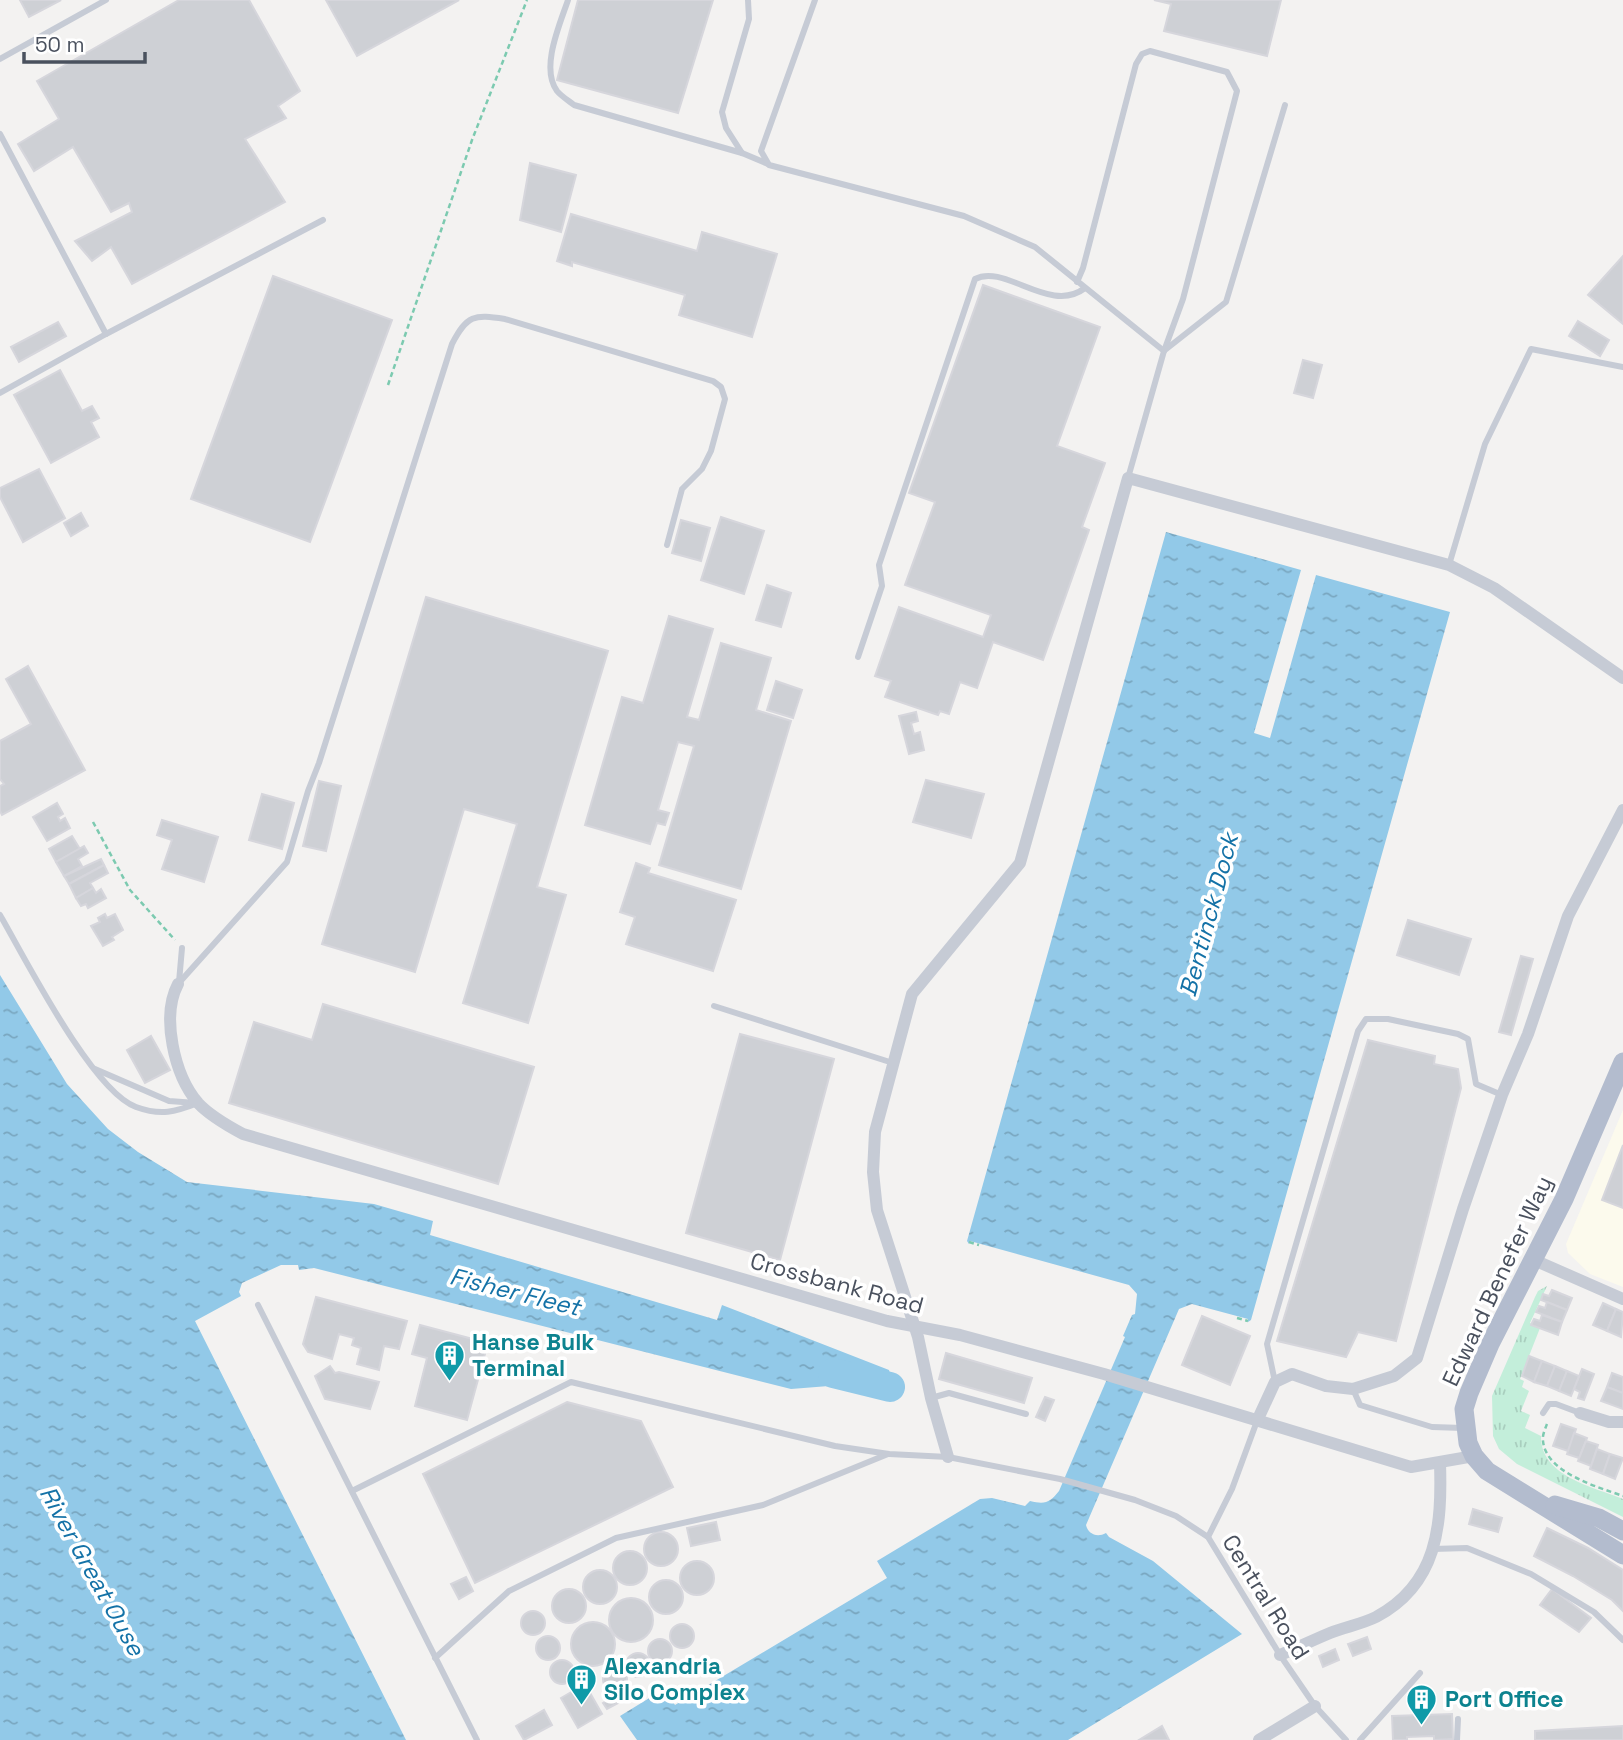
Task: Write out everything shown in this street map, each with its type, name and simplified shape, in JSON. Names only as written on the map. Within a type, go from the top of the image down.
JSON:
[{"type":"main road","name":"Edward Benefer Way","points":[[1474,1456],[1468,1443],[1466,1428],[1465,1409],[1469,1393],[1490,1344],[1564,1199],[1623,1062]]},
{"type":"main road","points":[[1474,1456],[1487,1471],[1502,1482],[1534,1498],[1623,1555]]},
{"type":"main road","points":[[1534,1498],[1599,1518],[1623,1531]]},
{"type":"street","points":[[948,1457],[915,1326],[877,1210],[873,1172],[875,1132],[912,994],[1020,863],[1128,478],[1449,565],[1494,588],[1623,678]]},
{"type":"street","points":[[1258,1421],[1275,1382],[1292,1374],[1326,1386],[1353,1389],[1394,1376],[1417,1358],[1462,1209],[1502,1095],[1528,1034],[1568,916],[1623,810]]},
{"type":"street","name":"Crossbank Road","points":[[178,984],[172,997],[169,1023],[189,1088],[198,1103],[226,1125],[243,1134],[887,1321],[960,1335],[1104,1374],[1410,1467],[1474,1456]]},
{"type":"street","points":[[1534,1260],[1623,1299]]},
{"type":"street","points":[[1580,1413],[1609,1422],[1623,1422]]},
{"type":"street","points":[[1280,1655],[1375,1617],[1401,1599],[1422,1576],[1437,1534],[1441,1499],[1440,1463]]},
{"type":"street","points":[[1259,1740],[1315,1706]]},
{"type":"lane","points":[[0,59],[106,0]]},
{"type":"lane","points":[[568,0],[553,43],[550,74],[557,91],[574,105],[742,153],[769,165],[964,216],[1035,247],[1164,351]]},
{"type":"lane","points":[[742,153],[726,128],[722,111],[749,19],[748,0]]},
{"type":"lane","points":[[769,165],[761,151],[815,0]]},
{"type":"lane","points":[[1077,282],[1083,268],[1136,64],[1142,54],[1150,51],[1227,72],[1237,92],[1183,299],[1164,351],[1128,478]]},
{"type":"lane","points":[[1164,351],[1226,302],[1285,105]]},
{"type":"lane","points":[[0,134],[106,334]]},
{"type":"lane","points":[[0,393],[323,220]]},
{"type":"lane","points":[[858,657],[882,586],[879,565],[975,279],[992,276],[1056,296],[1069,297],[1085,288]]},
{"type":"lane","points":[[178,984],[287,862],[307,791],[319,763],[377,585],[452,344],[461,326],[471,318],[483,315],[505,319],[713,381],[721,387],[723,408],[711,451],[702,469],[682,489],[667,545]]},
{"type":"lane","points":[[1449,565],[1485,444],[1531,349],[1623,367]]},
{"type":"lane","points":[[0,915],[93,1068],[117,1096],[134,1106],[153,1111],[173,1112],[198,1103]]},
{"type":"lane","points":[[178,984],[181,948]]},
{"type":"lane","points":[[714,1006],[894,1063]]},
{"type":"lane","points":[[1275,1382],[1266,1344],[1358,1031],[1366,1019],[1388,1019],[1458,1034],[1468,1039],[1476,1084],[1502,1095]]},
{"type":"lane","points":[[93,1068],[169,1101],[198,1103]]},
{"type":"lane","points":[[258,1305],[477,1740]]},
{"type":"lane","name":"Central Road","points":[[352,1491],[571,1382],[835,1446],[889,1454],[948,1457],[1060,1479],[1135,1500],[1176,1516],[1208,1537],[1280,1655],[1315,1706],[1346,1740]]},
{"type":"lane","points":[[1353,1389],[1360,1405],[1432,1427],[1466,1428]]},
{"type":"lane","points":[[931,1398],[949,1392],[1026,1415]]},
{"type":"lane","points":[[1543,1413],[1549,1404],[1580,1413]]},
{"type":"lane","points":[[1208,1537],[1232,1489],[1258,1421]]},
{"type":"lane","points":[[435,1658],[509,1591],[616,1538],[763,1505],[889,1454]]},
{"type":"lane","points":[[1433,1549],[1467,1548],[1531,1574],[1594,1612],[1623,1640]]},
{"type":"lane","points":[[1360,1740],[1420,1673]]},
{"type":"lane","points":[[1457,1740],[1458,1719]]},
{"type":"path","points":[[388,385],[472,140],[527,0]]},
{"type":"path","points":[[93,822],[130,890],[181,948]]},
{"type":"path","points":[[969,1242],[979,1245]]},
{"type":"path","points":[[1237,1318],[1248,1321]]},
{"type":"path","points":[[1543,1413],[1547,1425],[1544,1446],[1548,1455],[1565,1474],[1622,1496],[1623,1488]]},
{"type":"shaded area","points":[[1623,1110],[1623,1287],[1590,1274],[1568,1253],[1566,1244]]},
{"type":"green space","points":[[1547,1286],[1530,1323],[1540,1328],[1520,1379],[1524,1381],[1522,1387],[1529,1391],[1521,1411],[1530,1415],[1525,1428],[1541,1436],[1543,1450],[1549,1461],[1570,1478],[1623,1499],[1623,1517],[1517,1464],[1499,1449],[1493,1436],[1492,1396],[1538,1291]]},
{"type":"water","name":"Bentinck Dock","points":[[1166,532],[1301,570],[1254,733],[1270,738],[1316,575],[1450,612],[1251,1320],[1248,1322],[1248,1319],[1192,1304],[1179,1309],[1086,1525],[1093,1534],[1106,1533],[1153,1561],[1242,1634],[1068,1740],[637,1740],[620,1716],[664,1689],[675,1705],[887,1578],[877,1561],[980,1499],[992,1498],[1025,1506],[1030,1501],[1047,1502],[1059,1491],[1132,1315],[1135,1314],[1137,1294],[1129,1285],[970,1241],[969,1244],[967,1241]]},
{"type":"water","name":"River Great Ouse","points":[[0,975],[67,1084],[108,1129],[138,1152],[187,1182],[374,1204],[433,1221],[430,1235],[717,1320],[722,1305],[889,1370],[892,1381],[791,1389],[314,1268],[299,1270],[298,1265],[281,1265],[242,1283],[239,1292],[241,1296],[195,1321],[406,1740],[0,1740]]},
{"type":"building","points":[[20,0],[61,0],[29,17]]},
{"type":"building","points":[[179,0],[249,0],[300,91],[278,106],[286,118],[245,139],[285,202],[132,284],[111,247],[92,261],[75,241],[132,212],[129,203],[111,212],[73,147],[34,171],[18,144],[59,119],[37,81]]},
{"type":"building","points":[[326,0],[459,0],[357,56]]},
{"type":"building","points":[[578,0],[713,0],[678,113],[557,80]]},
{"type":"building","points":[[1154,0],[1281,0],[1267,56],[1164,31],[1171,4]]},
{"type":"building","points":[[530,163],[576,175],[561,232],[520,220]]},
{"type":"building","points":[[571,214],[697,251],[702,232],[777,254],[752,337],[679,315],[685,295],[572,262],[572,266],[557,261]]},
{"type":"building","points":[[1623,256],[1623,324],[1588,295]]},
{"type":"building","points":[[273,276],[392,320],[310,542],[191,499]]},
{"type":"building","points":[[983,285],[1100,327],[1057,446],[1105,463],[1082,527],[1089,530],[1043,660],[993,642],[977,688],[960,682],[949,714],[940,711],[938,715],[885,697],[891,681],[875,676],[899,607],[983,637],[991,615],[905,585],[935,502],[909,493]]},
{"type":"building","points":[[1578,321],[1609,340],[1600,356],[1569,336]]},
{"type":"building","points":[[58,322],[66,336],[19,362],[11,347]]},
{"type":"building","points":[[1303,360],[1322,365],[1313,398],[1294,393]]},
{"type":"building","points":[[60,370],[82,411],[92,406],[99,418],[91,422],[99,437],[51,463],[14,395]]},
{"type":"building","points":[[39,469],[65,518],[23,542],[0,497],[0,488]]},
{"type":"building","points":[[81,513],[88,526],[71,536],[64,523]]},
{"type":"building","points":[[721,517],[764,531],[744,594],[701,580]]},
{"type":"building","points":[[681,520],[710,528],[701,561],[672,553]]},
{"type":"building","points":[[767,585],[791,593],[781,627],[756,620]]},
{"type":"building","points":[[426,597],[608,651],[537,887],[566,895],[528,1023],[463,1003],[517,824],[464,809],[415,972],[322,944]]},
{"type":"building","points":[[669,616],[713,629],[687,717],[699,720],[721,643],[771,658],[756,710],[791,721],[741,889],[659,865],[694,746],[678,742],[658,810],[669,813],[665,825],[657,823],[650,844],[585,825],[622,697],[643,703]]},
{"type":"building","points":[[28,666],[85,770],[2,815],[0,786],[4,784],[0,779],[0,741],[31,724],[6,679]]},
{"type":"building","points":[[776,681],[802,690],[793,718],[767,710]]},
{"type":"building","points":[[916,712],[918,721],[911,723],[914,734],[920,732],[924,750],[909,754],[899,716]]},
{"type":"building","points":[[926,780],[984,794],[971,838],[913,822]]},
{"type":"building","points":[[319,781],[341,786],[326,851],[303,846]]},
{"type":"building","points":[[262,794],[294,803],[282,849],[249,840]]},
{"type":"building","points":[[57,803],[63,814],[58,817],[60,821],[65,818],[70,828],[47,841],[33,817]]},
{"type":"building","points":[[162,820],[218,837],[204,882],[162,869],[172,840],[157,835]]},
{"type":"building","points":[[72,836],[80,849],[56,862],[49,849]]},
{"type":"building","points":[[84,846],[88,853],[78,859],[82,866],[64,876],[56,862]]},
{"type":"building","points":[[101,859],[104,865],[69,884],[64,876]]},
{"type":"building","points":[[636,863],[650,868],[648,873],[736,900],[713,971],[626,944],[635,917],[620,912]]},
{"type":"building","points":[[104,865],[108,873],[90,883],[93,888],[76,898],[69,884]]},
{"type":"building","points":[[93,888],[96,893],[101,889],[106,898],[88,908],[86,904],[81,906],[76,898]]},
{"type":"building","points":[[105,914],[107,918],[115,914],[123,930],[112,937],[114,940],[103,946],[91,926],[100,922],[98,918]]},
{"type":"building","points":[[1408,920],[1471,939],[1459,975],[1397,955]]},
{"type":"building","points":[[1521,956],[1533,959],[1511,1035],[1499,1032]]},
{"type":"building","points":[[323,1004],[534,1067],[498,1184],[229,1103],[254,1022],[312,1040]]},
{"type":"building","points":[[740,1034],[834,1059],[780,1260],[686,1233]]},
{"type":"building","points":[[151,1036],[170,1070],[145,1083],[127,1050]]},
{"type":"building","points":[[1368,1040],[1435,1056],[1434,1064],[1458,1069],[1461,1088],[1396,1341],[1358,1332],[1346,1357],[1277,1341]]},
{"type":"building","points":[[1623,1145],[1623,1208],[1602,1200]]},
{"type":"building","points":[[1552,1290],[1572,1298],[1567,1310],[1541,1300],[1543,1294],[1549,1296]]},
{"type":"building","points":[[316,1297],[407,1321],[399,1349],[384,1346],[379,1370],[357,1364],[361,1348],[352,1345],[354,1338],[339,1334],[332,1359],[308,1352],[303,1344]]},
{"type":"building","points":[[1547,1302],[1567,1310],[1562,1322],[1536,1312],[1539,1306],[1545,1308]]},
{"type":"building","points":[[1603,1303],[1616,1309],[1607,1331],[1593,1325]]},
{"type":"building","points":[[1616,1309],[1623,1312],[1621,1337],[1607,1331]]},
{"type":"building","points":[[1542,1315],[1562,1322],[1558,1335],[1531,1325],[1534,1319],[1540,1321]]},
{"type":"building","points":[[1202,1316],[1250,1336],[1230,1385],[1182,1365]]},
{"type":"building","name":"Hanse Bulk Terminal","points":[[420,1325],[488,1343],[467,1420],[415,1406],[427,1358],[412,1354]]},
{"type":"building","points":[[946,1353],[1032,1378],[1024,1403],[939,1379]]},
{"type":"building","points":[[1529,1356],[1542,1361],[1534,1382],[1522,1376]]},
{"type":"building","points":[[1542,1361],[1555,1366],[1547,1386],[1534,1382]]},
{"type":"building","points":[[330,1366],[335,1373],[379,1382],[370,1409],[325,1399],[315,1376]]},
{"type":"building","points":[[1555,1366],[1567,1371],[1559,1391],[1547,1386]]},
{"type":"building","points":[[1582,1369],[1594,1374],[1584,1400],[1578,1398],[1580,1392],[1574,1389]]},
{"type":"building","points":[[1567,1371],[1579,1376],[1571,1396],[1559,1391]]},
{"type":"building","points":[[1612,1373],[1623,1377],[1623,1393],[1607,1387]]},
{"type":"building","points":[[1607,1387],[1623,1393],[1623,1409],[1601,1401]]},
{"type":"building","points":[[1045,1397],[1054,1400],[1045,1421],[1036,1417]]},
{"type":"building","points":[[567,1402],[641,1421],[673,1487],[475,1583],[423,1474]]},
{"type":"building","points":[[1561,1424],[1576,1429],[1568,1451],[1553,1446]]},
{"type":"building","points":[[1574,1433],[1587,1438],[1579,1458],[1567,1454]]},
{"type":"building","points":[[1586,1441],[1598,1445],[1591,1466],[1578,1461]]},
{"type":"building","points":[[1597,1449],[1610,1454],[1603,1474],[1590,1469]]},
{"type":"building","points":[[1610,1454],[1623,1458],[1615,1479],[1603,1474]]},
{"type":"building","points":[[1473,1509],[1502,1518],[1498,1532],[1469,1524]]},
{"type":"building","points":[[716,1522],[720,1540],[691,1546],[687,1528]]},
{"type":"building","points":[[1547,1528],[1588,1548],[1623,1570],[1623,1611],[1612,1600],[1534,1556]]},
{"type":"building","points":[[661,1532],[673,1537],[678,1549],[673,1561],[661,1566],[649,1561],[644,1549],[649,1537]]},
{"type":"building","points":[[630,1551],[642,1556],[647,1568],[642,1580],[630,1585],[618,1580],[613,1568],[618,1556]]},
{"type":"building","points":[[697,1561],[709,1566],[714,1578],[709,1590],[697,1595],[685,1590],[680,1578],[685,1566]]},
{"type":"building","points":[[600,1570],[612,1575],[617,1587],[612,1599],[600,1604],[588,1599],[583,1587],[588,1575]]},
{"type":"building","points":[[466,1577],[473,1591],[459,1599],[451,1584]]},
{"type":"building","points":[[666,1580],[678,1585],[683,1597],[678,1609],[666,1614],[654,1609],[649,1597],[654,1585]]},
{"type":"building","points":[[569,1589],[581,1594],[586,1606],[581,1618],[569,1623],[557,1618],[552,1606],[557,1594]]},
{"type":"building","points":[[1552,1589],[1591,1618],[1579,1632],[1540,1605]]},
{"type":"building","points":[[631,1598],[640,1599],[647,1604],[652,1611],[652,1629],[647,1636],[640,1641],[631,1642],[622,1641],[615,1636],[610,1629],[609,1620],[610,1611],[615,1604],[622,1599]]},
{"type":"building","points":[[533,1611],[542,1614],[545,1623],[542,1632],[533,1635],[524,1632],[521,1623],[524,1614]]},
{"type":"building","points":[[593,1622],[602,1623],[609,1628],[614,1635],[614,1653],[609,1660],[602,1665],[593,1666],[584,1665],[577,1660],[572,1653],[571,1644],[572,1635],[577,1628],[584,1623]]},
{"type":"building","points":[[682,1624],[691,1627],[694,1636],[691,1645],[682,1648],[673,1645],[670,1636],[673,1627]]},
{"type":"building","points":[[548,1636],[557,1639],[560,1648],[557,1657],[548,1660],[539,1657],[536,1648],[539,1639]]},
{"type":"building","points":[[1367,1637],[1371,1649],[1353,1656],[1348,1644]]},
{"type":"building","points":[[660,1639],[669,1642],[672,1651],[669,1660],[660,1663],[651,1660],[648,1651],[651,1642]]},
{"type":"building","points":[[1335,1649],[1339,1660],[1323,1667],[1319,1656]]},
{"type":"building","points":[[638,1653],[647,1656],[650,1665],[647,1674],[638,1677],[629,1674],[626,1665],[629,1656]]},
{"type":"building","points":[[562,1660],[571,1663],[574,1672],[571,1681],[562,1684],[553,1681],[550,1672],[553,1663]]},
{"type":"building","points":[[615,1667],[624,1670],[627,1679],[624,1688],[615,1691],[606,1688],[603,1679],[606,1670]]},
{"type":"building","name":"Alexandria Silo Complex","points":[[585,1684],[602,1714],[578,1728],[561,1698]]},
{"type":"building","points":[[614,1696],[618,1703],[607,1709],[603,1703]]},
{"type":"building","points":[[544,1710],[552,1725],[524,1740],[516,1726]]},
{"type":"building","name":"Port Office","points":[[1452,1714],[1453,1739],[1434,1740],[1434,1736],[1393,1740],[1392,1716]]},
{"type":"building","points":[[1162,1726],[1169,1740],[1139,1740]]},
{"type":"building","points":[[1623,1726],[1623,1740],[1535,1740],[1535,1731]]},
{"type":"waterway","name":"Fisher Fleet","points":[[833,1373],[890,1387]]},
{"type":"place","name":"Hanse Bulk Terminal","points":[[449,1382]]},
{"type":"place","name":"Alexandria Silo Complex","points":[[581,1706]]},
{"type":"place","name":"Port Office","points":[[1422,1726]]}]
